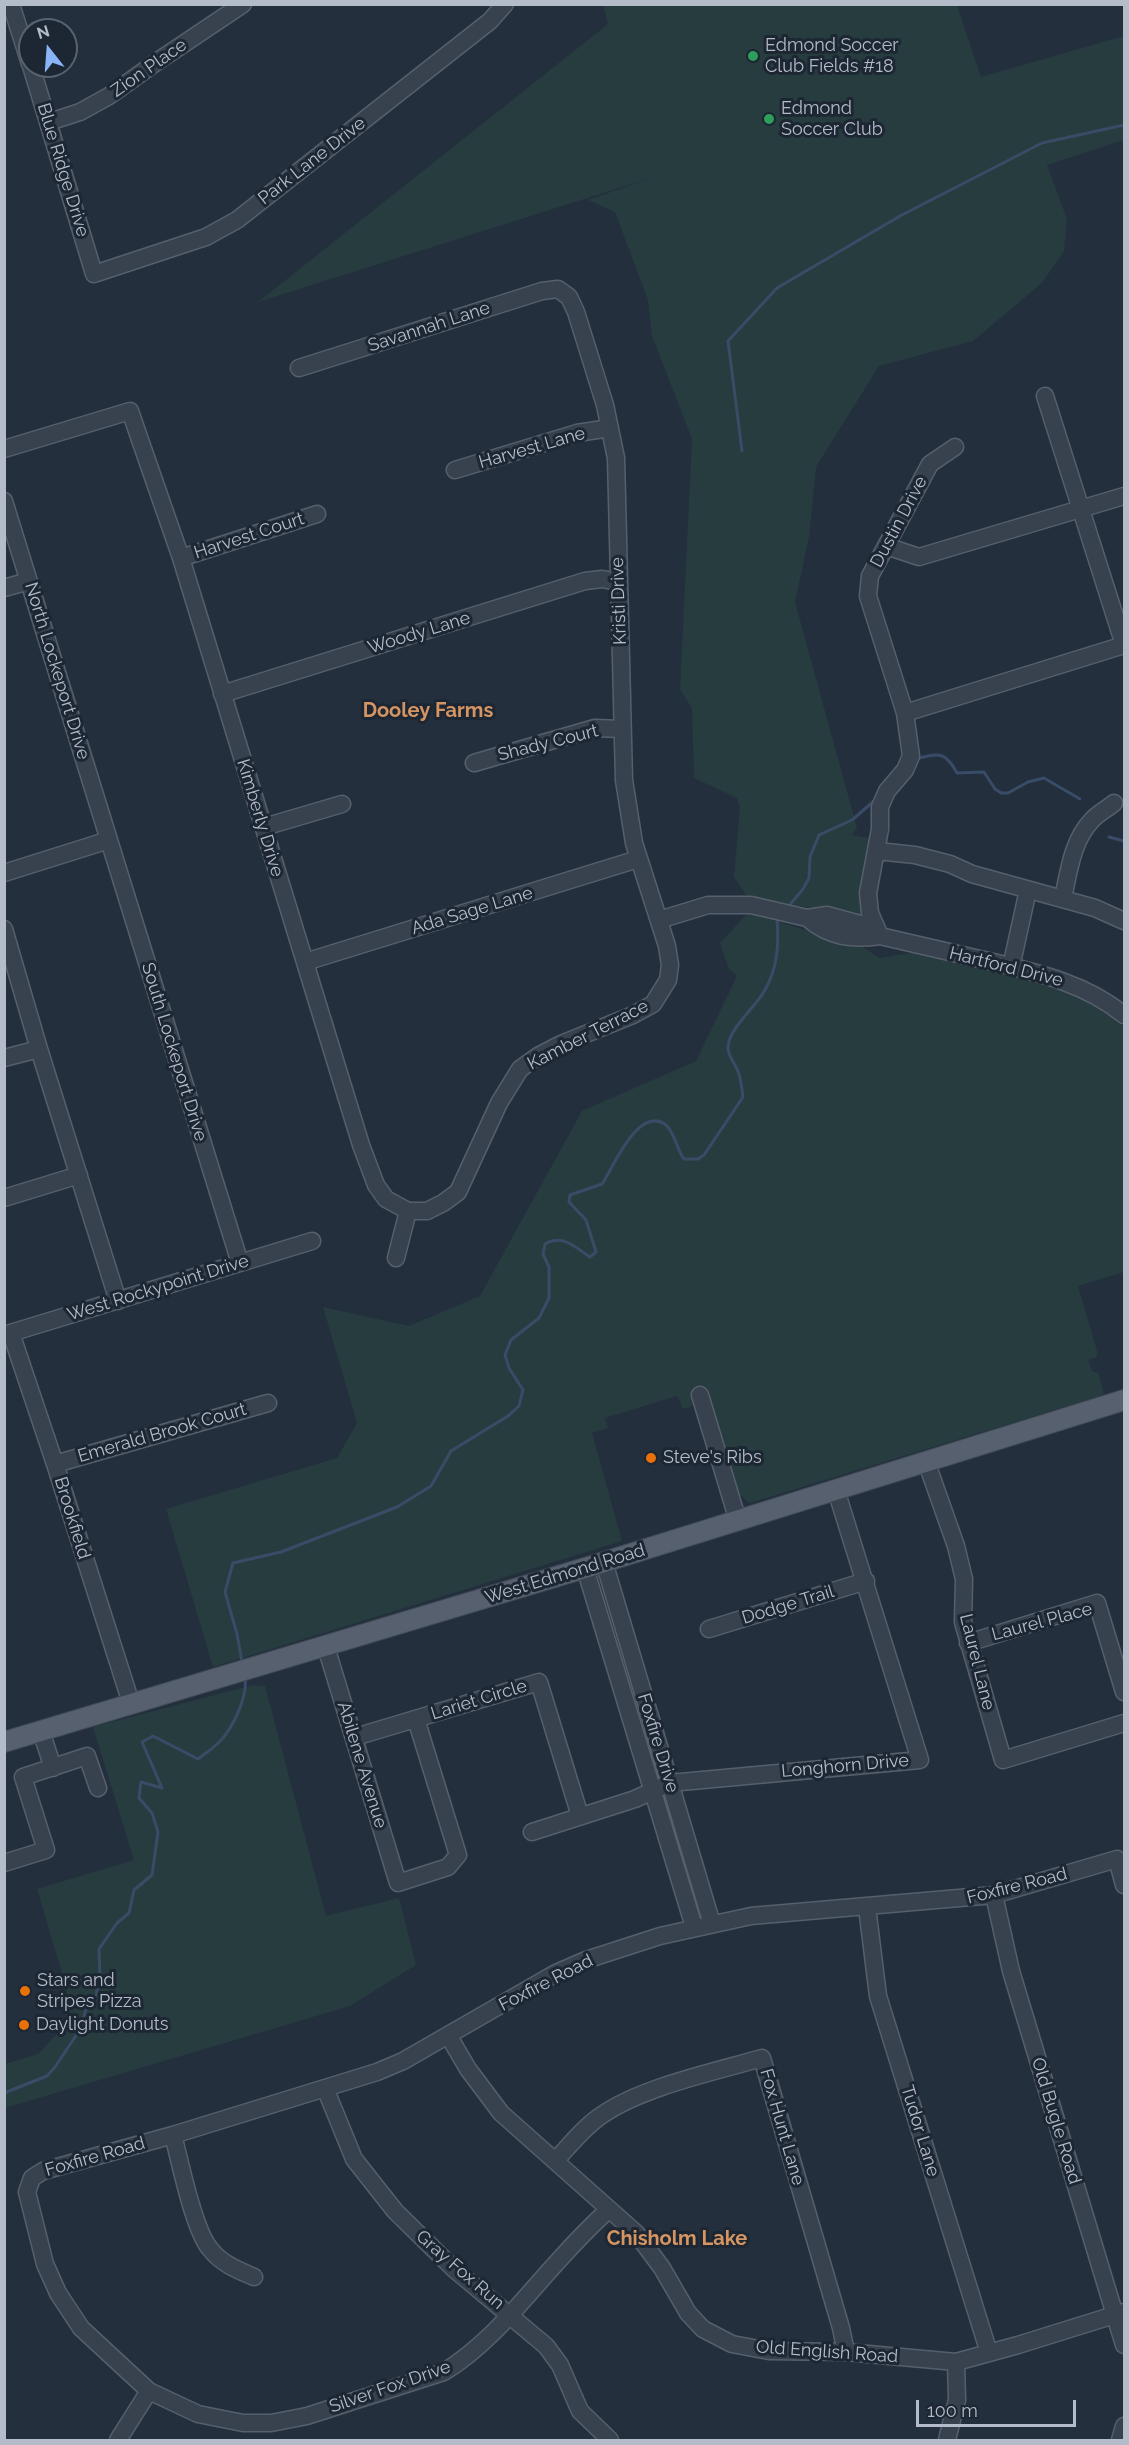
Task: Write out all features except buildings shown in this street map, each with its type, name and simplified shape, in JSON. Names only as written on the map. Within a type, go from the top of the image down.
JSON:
[{"type":"main road","name":"West Edmond Road","points":[[4,1742],[585,1568],[1125,1400]]},
{"type":"street","name":"Blue Ridge Drive","points":[[11,4],[18,26]]},
{"type":"street","name":"Zion Place","points":[[49,123],[80,112],[109,96],[243,4]]},
{"type":"street","name":"Park Lane Drive","points":[[94,274],[178,248],[206,237],[237,220],[490,21],[505,4]]},
{"type":"street","name":"Blue Ridge Drive","points":[[34,78],[94,274]]},
{"type":"street","name":"Savannah Lane","points":[[299,368],[542,291],[558,289]]},
{"type":"street","name":"Kristi Drive","points":[[558,289],[569,297],[576,312],[610,428],[616,458],[622,729],[626,798],[639,859],[658,920]]},
{"type":"street","points":[[904,713],[1124,645],[1045,396]]},
{"type":"street","name":"Kimberly Drive","points":[[4,449],[130,411],[181,558],[362,1145],[376,1185],[386,1199],[408,1211]]},
{"type":"street","name":"Harvest Lane","points":[[455,470],[577,433],[610,428]]},
{"type":"street","name":"Dustin Drive","points":[[880,936],[870,913],[868,893],[877,851],[880,807],[887,791],[905,770],[911,756],[904,713],[868,596],[870,576],[930,464],[955,447]]},
{"type":"street","points":[[886,546],[919,557],[1125,495]]},
{"type":"street","name":"North Lockeport Drive","points":[[4,501],[109,840]]},
{"type":"street","name":"Harvest Court","points":[[181,558],[317,514]]},
{"type":"street","name":"Woody Lane","points":[[222,694],[585,580],[602,579],[618,582]]},
{"type":"street","points":[[4,588],[29,581]]},
{"type":"street","name":"Shady Court","points":[[474,763],[595,728],[622,729]]},
{"type":"street","points":[[1063,898],[1074,848],[1092,819],[1114,803]]},
{"type":"street","points":[[264,827],[342,804]]},
{"type":"street","points":[[4,873],[109,840]]},
{"type":"street","name":"South Lockeport Drive","points":[[109,840],[240,1263]]},
{"type":"street","points":[[877,851],[915,855],[1095,908],[1125,921]]},
{"type":"street","name":"Ada Sage Lane","points":[[305,962],[639,859]]},
{"type":"street","points":[[1016,968],[1034,891]]},
{"type":"street","name":"Hartford Drive","points":[[658,920],[708,905],[730,903],[751,905],[807,918],[827,915],[860,924],[880,936],[1016,968],[1072,984],[1110,1004],[1125,1015]]},
{"type":"street","name":"Kamber Terrace","points":[[408,1211],[428,1211],[458,1192],[499,1103],[520,1069],[561,1044],[633,1015],[653,1004],[668,980],[670,965],[658,920]]},
{"type":"street","points":[[4,929],[118,1301]]},
{"type":"street","points":[[4,1059],[39,1049]]},
{"type":"street","points":[[4,1198],[79,1175]]},
{"type":"street","points":[[396,1258],[408,1211]]},
{"type":"street","name":"West Rockypoint Drive","points":[[8,1334],[312,1241]]},
{"type":"street","name":"Brookfield","points":[[8,1334],[55,1464],[131,1703]]},
{"type":"street","points":[[700,1395],[738,1521]]},
{"type":"street","name":"Emerald Brook Court","points":[[55,1464],[268,1403]]},
{"type":"street","name":"Laurel Lane","points":[[926,1461],[956,1546],[964,1579],[963,1622],[1003,1760],[1125,1723]]},
{"type":"street","name":"Longhorn Drive","points":[[532,1832],[635,1799],[670,1783],[920,1760],[836,1490]]},
{"type":"street","name":"Foxfire Drive","points":[[604,1562],[712,1924]]},
{"type":"street","name":"Foxfire Drive","points":[[585,1568],[694,1927]]},
{"type":"street","name":"Dodge Trail","points":[[709,1629],[866,1581]]},
{"type":"street","name":"Laurel Place","points":[[968,1643],[1097,1603],[1125,1692]]},
{"type":"street","name":"Abilene Avenue","points":[[326,1647],[398,1883],[448,1867],[458,1855],[416,1719]]},
{"type":"street","name":"Lariet Circle","points":[[355,1737],[539,1682],[580,1816]]},
{"type":"street","points":[[41,1731],[53,1768]]},
{"type":"street","points":[[4,1863],[46,1850],[23,1777],[87,1756],[98,1788]]},
{"type":"street","name":"Foxfire Road","points":[[32,2178],[43,2171],[173,2135],[377,2072],[566,1969],[618,1950],[694,1927],[751,1916],[994,1895],[1117,1859],[1125,1885]]},
{"type":"street","name":"Old Bugle Road","points":[[994,1895],[1011,1971],[1119,2313],[1125,2344]]},
{"type":"street","name":"Tudor Lane","points":[[867,1907],[879,1996],[989,2353]]},
{"type":"street","name":"Old English Road","points":[[448,2035],[468,2069],[501,2113],[636,2233],[662,2268],[688,2313],[703,2330],[732,2344],[769,2351],[846,2352],[956,2361],[1119,2313]]},
{"type":"street","name":"Fox Hunt Lane","points":[[556,2160],[599,2116],[614,2107],[637,2096],[762,2058],[835,2306],[846,2352]]},
{"type":"street","name":"Gray Fox Run","points":[[325,2088],[354,2159],[395,2211],[454,2269],[512,2315],[546,2346],[560,2366],[580,2411],[610,2440]]},
{"type":"street","points":[[173,2135],[199,2228],[209,2249],[224,2262],[254,2277]]},
{"type":"street","name":"Silver Fox Drive","points":[[32,2178],[27,2192],[45,2264],[58,2292],[81,2328],[149,2391],[198,2414],[243,2423],[271,2422],[307,2415],[444,2372],[464,2360],[512,2315],[560,2259],[609,2209]]},
{"type":"street","points":[[947,2440],[957,2400],[956,2361]]},
{"type":"street","points":[[118,2440],[149,2391]]},
{"type":"street","points":[[1120,2440],[1125,2426]]},
{"type":"green space","points":[[603,5],[957,5],[981,77],[1124,36],[1124,140],[1047,165],[1067,219],[1064,251],[1042,283],[973,341],[879,366],[816,467],[809,537],[795,602],[857,828],[852,835],[873,839],[864,913],[861,915],[749,899],[734,877],[740,807],[737,798],[694,778],[692,708],[680,690],[692,439],[652,336],[648,300],[615,212],[588,200],[654,177],[258,302],[608,24]]},
{"type":"green space","points":[[748,913],[861,946],[880,958],[917,952],[1071,990],[1124,1022],[1124,1272],[1078,1286],[1098,1354],[1095,1358],[1088,1360],[1092,1371],[1098,1373],[1104,1393],[750,1503],[735,1491],[710,1406],[710,1395],[691,1400],[693,1406],[683,1409],[677,1396],[605,1418],[608,1428],[592,1433],[622,1541],[213,1667],[166,1509],[337,1458],[357,1423],[323,1307],[409,1326],[480,1296],[582,1111],[696,1061],[737,976],[729,969],[720,943]]},
{"type":"green space","points":[[253,1685],[265,1686],[326,1916],[399,1898],[416,1965],[350,2006],[5,2108],[5,2064],[38,2054],[65,2025],[67,1990],[37,1889],[134,1860],[93,1727]]},
{"type":"waterway","points":[[742,451],[728,341],[777,288],[900,216],[1042,143],[1124,125]]},
{"type":"waterway","points":[[916,759],[936,755],[945,757],[957,773],[984,772],[995,789],[1001,793],[1008,793],[1028,782],[1044,778],[1080,799]]},
{"type":"waterway","points":[[788,907],[809,878],[810,857],[819,835],[852,820],[874,801]]},
{"type":"waterway","points":[[1109,837],[1124,841]]},
{"type":"waterway","points":[[242,1662],[225,1592],[233,1563],[281,1552],[397,1507],[431,1486],[451,1451],[508,1416],[519,1406],[523,1390],[509,1368],[505,1355],[511,1340],[539,1318],[549,1298],[549,1267],[543,1254],[545,1244],[551,1241],[563,1241],[590,1257],[596,1252],[586,1220],[569,1202],[570,1195],[602,1184],[628,1141],[646,1123],[657,1121],[667,1126],[684,1159],[698,1159],[704,1155],[743,1097],[739,1074],[728,1051],[729,1041],[737,1026],[761,997],[773,973],[777,955],[777,918]]},
{"type":"waterway","points":[[4,2093],[47,2076],[55,2067],[81,2028],[86,2009],[96,1995],[100,1978],[99,1949],[117,1923],[129,1913],[134,1890],[152,1875],[158,1832],[152,1813],[139,1798],[141,1782],[162,1788],[142,1742],[153,1736],[198,1759],[220,1742],[230,1728],[243,1699],[245,1677]]},
{"type":"place","name":"Edmond Soccer Club Fields #18","points":[[753,56]]},
{"type":"place","name":"Edmond Soccer Club","points":[[769,119]]},
{"type":"place","name":"Steve's Ribs","points":[[651,1458]]},
{"type":"place","name":"Stars and Stripes Pizza","points":[[25,1991]]},
{"type":"place","name":"Daylight Donuts","points":[[24,2025]]},
{"type":"district","name":"Dooley Farms","points":[[428,711]]},
{"type":"district","name":"Chisholm Lake","points":[[677,2239]]}]
